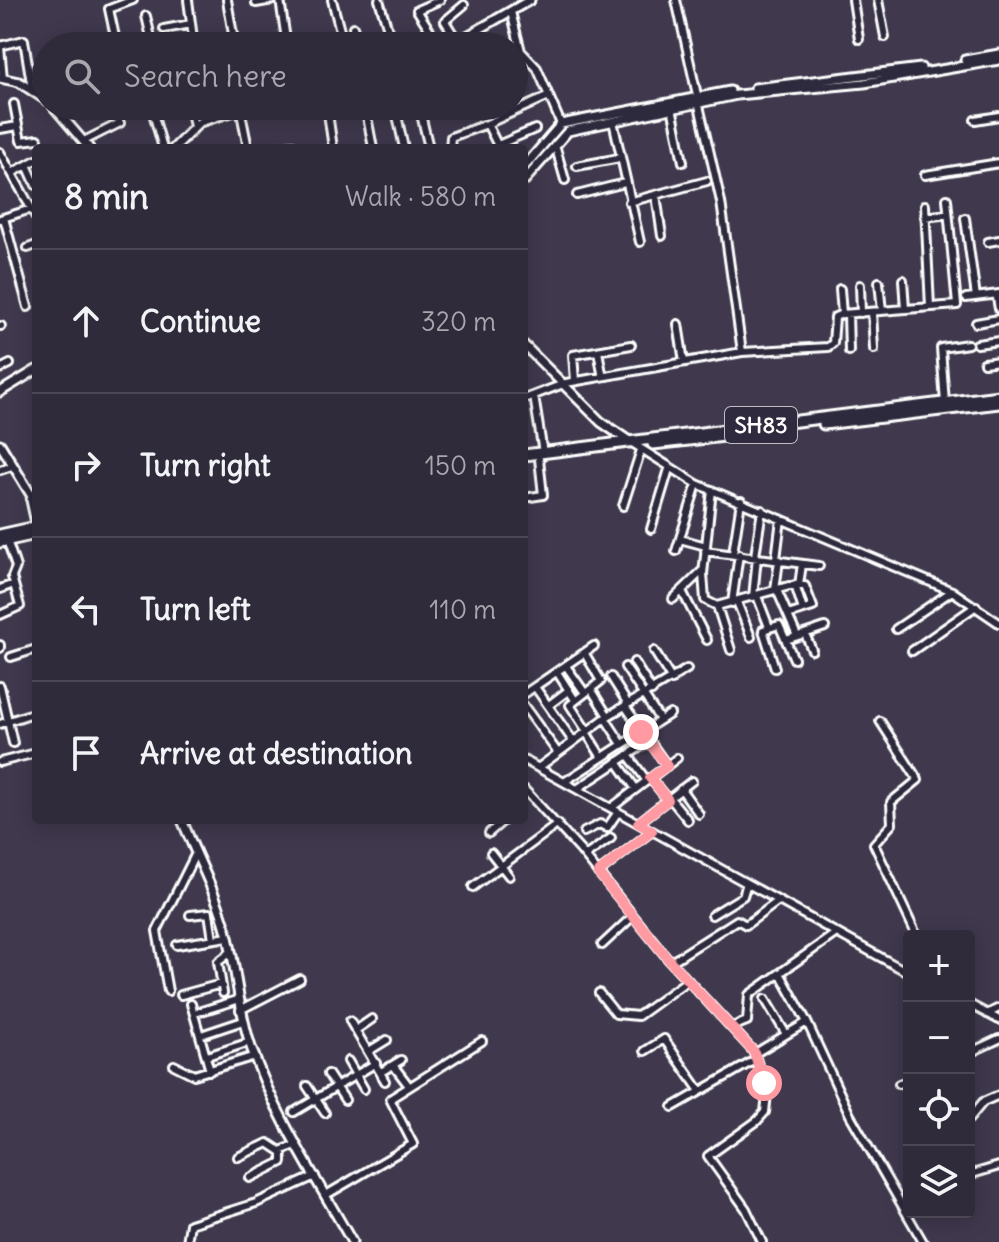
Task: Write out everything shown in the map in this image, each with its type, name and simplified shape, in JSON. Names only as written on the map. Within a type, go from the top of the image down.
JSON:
[{"type":"main road","name":"SH83","points":[[528,458],[635,446],[999,396]]},
{"type":"main road","name":"SH83","points":[[782,426],[999,403]]},
{"type":"main road","points":[[2,539],[32,527]]},
{"type":"main road","points":[[2,539],[32,535]]},
{"type":"street","points":[[114,32],[109,9],[114,3],[133,0]]},
{"type":"street","points":[[188,0],[192,32]]},
{"type":"street","points":[[227,0],[233,32]]},
{"type":"street","points":[[256,3],[273,0]]},
{"type":"street","points":[[280,0],[285,32]]},
{"type":"street","points":[[332,0],[340,32]]},
{"type":"street","points":[[379,0],[389,32]]},
{"type":"street","points":[[431,32],[417,10],[440,0]]},
{"type":"street","points":[[476,32],[530,0]]},
{"type":"street","points":[[676,0],[721,202],[742,352]]},
{"type":"street","points":[[853,0],[859,39]]},
{"type":"street","points":[[878,0],[885,37]]},
{"type":"street","points":[[452,32],[445,21],[464,5]]},
{"type":"street","points":[[511,12],[516,32]]},
{"type":"street","points":[[146,16],[150,32]]},
{"type":"street","points":[[164,29],[191,24]]},
{"type":"street","points":[[353,27],[355,32]]},
{"type":"street","points":[[24,40],[32,89],[19,82],[1,79],[0,46],[24,40]]},
{"type":"street","points":[[528,162],[561,124],[698,98],[999,57]]},
{"type":"street","points":[[528,58],[537,68],[561,124]]},
{"type":"street","points":[[528,105],[549,96]]},
{"type":"street","points":[[528,176],[568,131],[698,98]]},
{"type":"street","points":[[14,104],[22,142],[38,139]]},
{"type":"street","points":[[672,107],[683,162]]},
{"type":"street","points":[[975,120],[999,116]]},
{"type":"street","points":[[66,120],[87,144],[119,124],[117,120]]},
{"type":"street","points":[[155,120],[162,144]]},
{"type":"street","points":[[193,120],[194,127]]},
{"type":"street","points":[[178,144],[194,127],[207,120]]},
{"type":"street","points":[[246,120],[248,144]]},
{"type":"street","points":[[329,120],[332,144]]},
{"type":"street","points":[[368,120],[372,144]]},
{"type":"street","points":[[398,120],[403,144]]},
{"type":"street","points":[[422,120],[428,144]]},
{"type":"street","points":[[450,144],[451,137],[494,120]]},
{"type":"street","points":[[613,121],[640,242]]},
{"type":"street","points":[[487,124],[497,144]]},
{"type":"street","points":[[0,129],[18,126]]},
{"type":"street","points":[[505,144],[535,129]]},
{"type":"street","points":[[555,144],[565,180]]},
{"type":"street","points":[[0,152],[31,209],[2,219],[28,307]]},
{"type":"street","points":[[577,166],[620,158]]},
{"type":"street","points":[[12,173],[32,162]]},
{"type":"street","points":[[925,175],[999,163]]},
{"type":"street","points":[[27,165],[32,176]]},
{"type":"street","points":[[629,202],[707,181]]},
{"type":"street","points":[[577,195],[625,183]]},
{"type":"street","points":[[656,195],[662,236]]},
{"type":"street","points":[[26,200],[32,197]]},
{"type":"street","points":[[528,398],[575,381],[742,352],[828,347],[833,343],[833,319],[845,314],[953,306],[957,303],[947,199]]},
{"type":"street","points":[[925,205],[930,307]]},
{"type":"street","points":[[925,217],[948,214]]},
{"type":"street","points":[[965,218],[976,297]]},
{"type":"street","points":[[988,242],[999,240]]},
{"type":"street","points":[[903,280],[905,309]]},
{"type":"street","points":[[879,282],[882,311]]},
{"type":"street","points":[[860,285],[861,313]]},
{"type":"street","points":[[840,289],[849,351]]},
{"type":"street","points":[[966,298],[998,296],[999,309]]},
{"type":"street","points":[[872,312],[874,349]]},
{"type":"street","points":[[976,323],[999,319]]},
{"type":"street","points":[[678,324],[684,362]]},
{"type":"street","points":[[977,344],[999,341]]},
{"type":"street","points":[[945,403],[941,348],[968,344]]},
{"type":"street","points":[[575,381],[572,357],[631,345]]},
{"type":"street","points":[[528,349],[566,383],[601,422],[669,469],[697,484],[952,591],[999,623]]},
{"type":"street","points":[[598,351],[602,373]]},
{"type":"street","points":[[984,363],[999,361]]},
{"type":"street","points":[[0,369],[10,364]]},
{"type":"street","points":[[0,392],[32,372]]},
{"type":"street","points":[[528,497],[543,495],[534,396]]},
{"type":"street","points":[[0,444],[32,499]]},
{"type":"street","points":[[623,506],[635,446]]},
{"type":"street","points":[[0,470],[12,466]]},
{"type":"street","points":[[651,529],[669,469]]},
{"type":"street","points":[[676,551],[697,484]]},
{"type":"street","points":[[712,490],[703,571],[705,600],[717,606],[797,585],[807,588],[813,606],[788,615]]},
{"type":"street","points":[[741,501],[734,603],[751,637]]},
{"type":"street","points":[[762,510],[755,596],[769,627]]},
{"type":"street","points":[[781,519],[776,590],[788,615],[812,650]]},
{"type":"street","points":[[0,615],[20,608],[14,584],[16,567],[2,539]]},
{"type":"street","points":[[680,539],[736,554],[819,566]]},
{"type":"street","points":[[797,585],[802,564]]},
{"type":"street","points":[[673,599],[703,571]]},
{"type":"street","points":[[0,589],[14,584]]},
{"type":"street","points":[[682,591],[707,640]]},
{"type":"street","points":[[896,629],[952,591]]},
{"type":"street","points":[[717,606],[731,650]]},
{"type":"street","points":[[912,651],[976,606]]},
{"type":"street","points":[[775,668],[762,632],[769,627],[779,625],[794,659]]},
{"type":"street","points":[[786,640],[825,627]]},
{"type":"street","points":[[528,691],[594,646]]},
{"type":"street","points":[[11,657],[32,650]]},
{"type":"street","points":[[654,651],[672,680]]},
{"type":"street","points":[[585,654],[602,679],[570,706],[601,756]]},
{"type":"street","points":[[634,662],[652,691]]},
{"type":"street","points":[[566,666],[588,691],[622,744]]},
{"type":"street","points":[[625,667],[660,720]]},
{"type":"street","points":[[538,768],[606,717],[687,669]]},
{"type":"street","points":[[557,672],[575,700]]},
{"type":"street","points":[[611,677],[641,732],[667,766]]},
{"type":"street","points":[[0,686],[4,723],[13,743]]},
{"type":"street","points":[[535,687],[573,741]]},
{"type":"street","points":[[549,705],[569,690]]},
{"type":"street","points":[[528,712],[558,753]]},
{"type":"street","points":[[4,723],[32,713]]},
{"type":"street","points":[[564,782],[670,714]]},
{"type":"street","points":[[880,721],[918,780],[891,802],[892,824],[874,844],[914,930]]},
{"type":"street","points":[[577,789],[648,742]]},
{"type":"street","points":[[0,762],[32,754]]},
{"type":"street","points":[[628,755],[688,820]]},
{"type":"street","points":[[584,832],[600,824],[607,828],[614,810],[677,758]]},
{"type":"street","points":[[528,762],[746,886],[903,970]]},
{"type":"street","points":[[617,762],[636,789]]},
{"type":"street","points":[[638,823],[692,781]]},
{"type":"street","points":[[681,789],[699,814]]},
{"type":"street","points":[[528,793],[558,824],[671,962],[732,1027],[755,1057],[765,1087],[765,1112],[708,1156],[746,1209],[762,1242]]},
{"type":"street","points":[[528,800],[532,797]]},
{"type":"street","points":[[183,824],[219,905],[231,952],[237,1000],[255,1056],[296,1145],[352,1242]]},
{"type":"street","points":[[489,833],[499,824]]},
{"type":"street","points":[[473,887],[558,824]]},
{"type":"street","points":[[598,873],[652,831]]},
{"type":"street","points":[[585,856],[611,838]]},
{"type":"street","points":[[491,853],[509,876]]},
{"type":"street","points":[[168,991],[157,931],[195,855]]},
{"type":"street","points":[[712,915],[743,896],[746,886]]},
{"type":"street","points":[[671,962],[737,920],[746,925],[777,902]]},
{"type":"street","points":[[190,915],[209,913],[213,939]]},
{"type":"street","points":[[602,945],[633,916]]},
{"type":"street","points":[[732,1027],[748,1020],[749,995],[835,934]]},
{"type":"street","points":[[177,945],[228,937]]},
{"type":"street","points":[[181,995],[222,988],[218,962],[231,952]]},
{"type":"street","points":[[780,973],[807,1022],[850,1115],[923,1242]]},
{"type":"street","points":[[240,1010],[300,979]]},
{"type":"street","points":[[599,993],[616,1014],[634,1017],[688,980]]},
{"type":"street","points":[[765,999],[786,1034]]},
{"type":"street","points":[[195,1013],[237,1000]]},
{"type":"street","points":[[191,1004],[210,1071]]},
{"type":"street","points":[[975,1007],[999,1020]]},
{"type":"street","points":[[987,1014],[999,1008]]},
{"type":"street","points":[[356,1030],[372,1019]]},
{"type":"street","points":[[201,1035],[243,1021]]},
{"type":"street","points":[[350,1021],[385,1081]]},
{"type":"street","points":[[673,1107],[807,1022]]},
{"type":"street","points":[[975,1050],[999,1039]]},
{"type":"street","points":[[369,1051],[387,1040]]},
{"type":"street","points":[[645,1051],[666,1040],[700,1091]]},
{"type":"street","points":[[326,1195],[414,1143],[390,1100],[482,1041]]},
{"type":"street","points":[[207,1056],[250,1042]]},
{"type":"street","points":[[174,1065],[192,1075],[255,1056]]},
{"type":"street","points":[[381,1072],[401,1060]]},
{"type":"street","points":[[348,1061],[364,1089]]},
{"type":"street","points":[[294,1112],[376,1063]]},
{"type":"street","points":[[393,1065],[409,1086]]},
{"type":"street","points":[[328,1074],[345,1100]]},
{"type":"street","points":[[899,1084],[903,1082]]},
{"type":"street","points":[[307,1086],[325,1113]]},
{"type":"street","points":[[975,1112],[983,1102],[999,1095]]},
{"type":"street","points":[[238,1157],[268,1143],[282,1151]]},
{"type":"street","points":[[282,1151],[296,1145]]},
{"type":"street","points":[[250,1178],[282,1162],[282,1151]]},
{"type":"street","points":[[975,1173],[999,1166]]},
{"type":"street","points":[[187,1242],[190,1224],[256,1203],[315,1176]]},
{"type":"street","points":[[898,1197],[903,1195]]},
{"type":"route","points":[[641,732],[667,766],[650,778],[668,800],[638,823],[652,831],[598,873],[669,960],[754,1052],[764,1083]]}]
